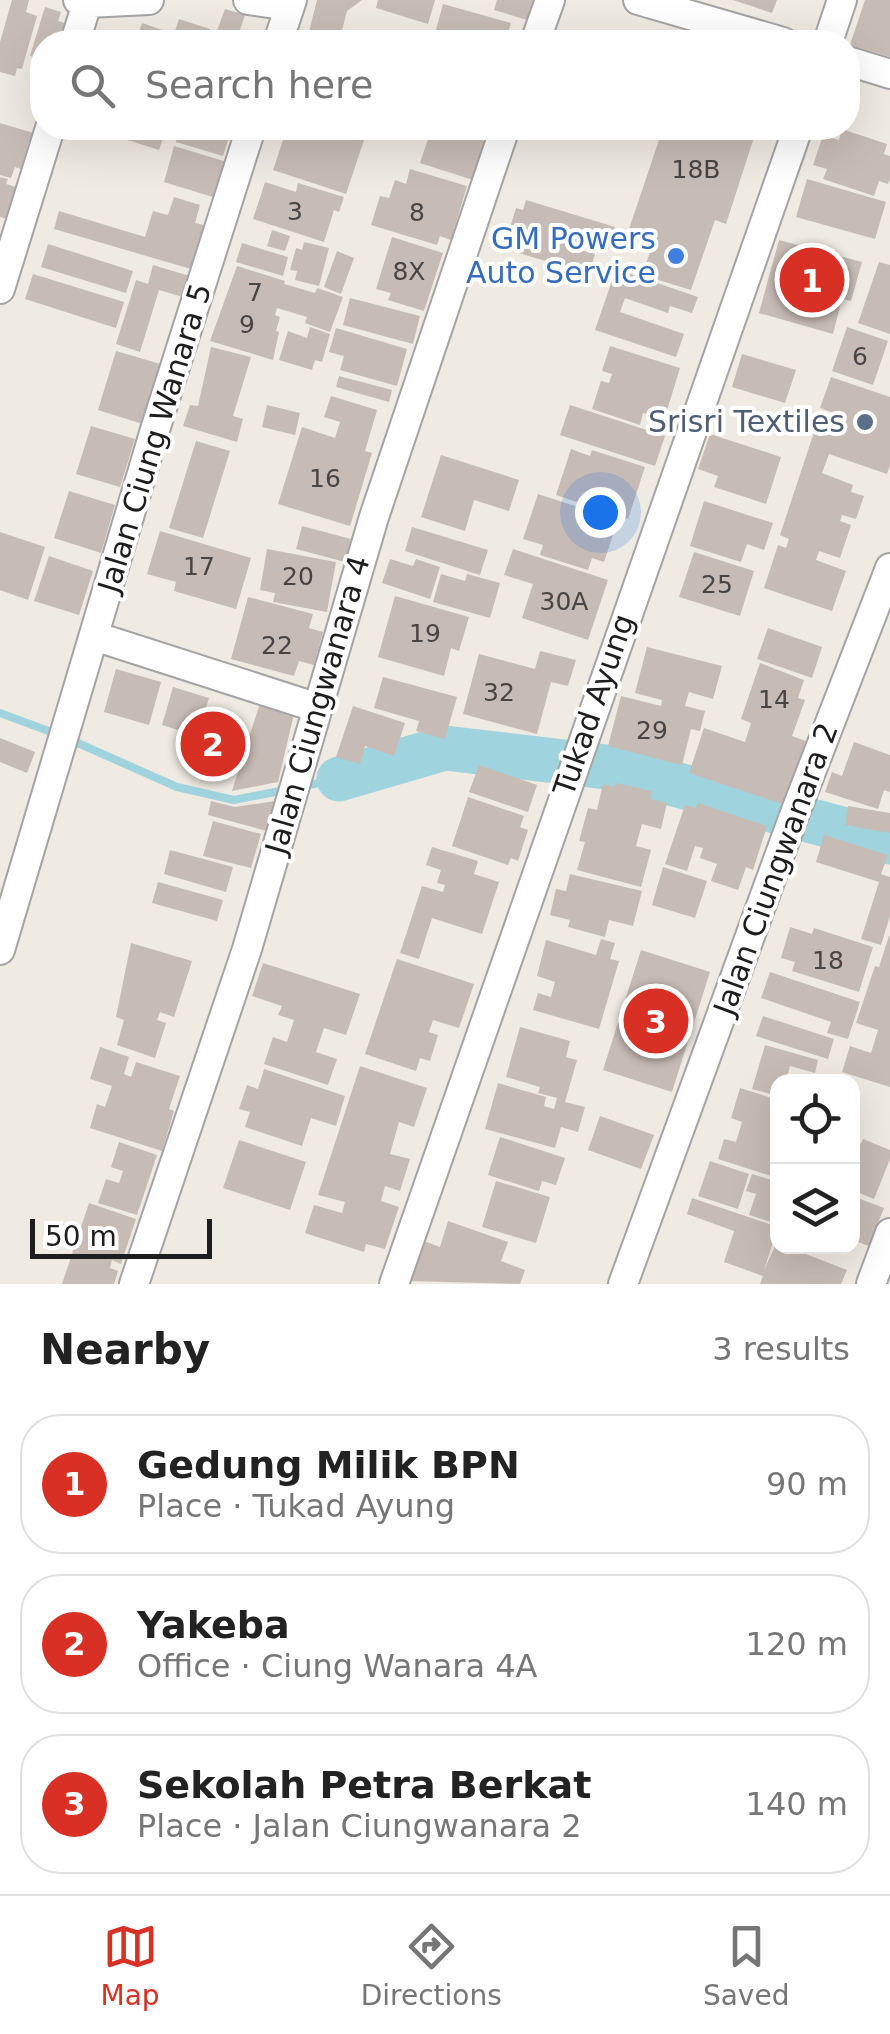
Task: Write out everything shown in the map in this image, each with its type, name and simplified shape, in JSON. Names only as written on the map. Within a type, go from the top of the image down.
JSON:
[{"type":"street","points":[[78,30],[84,1],[149,0]]},
{"type":"street","points":[[248,0],[291,3],[282,30]]},
{"type":"street","points":[[539,30],[550,0]]},
{"type":"street","points":[[638,0],[742,30]]},
{"type":"street","points":[[832,30],[842,0]]},
{"type":"street","points":[[860,65],[890,74]]},
{"type":"street","points":[[0,290],[46,140]]},
{"type":"street","name":"Jalan Ciung Wanara 5","points":[[0,950],[247,140]]},
{"type":"street","name":"Jalan Ciungwanara 4","points":[[134,1284],[246,949],[374,517],[501,140]]},
{"type":"street","name":"Tukad Ayung","points":[[394,1284],[794,140]]},
{"type":"street","name":"Jalan Ciungwanara 2","points":[[624,1284],[890,568]]},
{"type":"street","points":[[94,636],[318,708]]},
{"type":"street","points":[[870,1284],[890,1232]]},
{"type":"building","points":[[12,0],[29,0],[26,12],[37,16],[22,69],[17,68],[15,76],[0,72],[0,42]]},
{"type":"building","points":[[317,0],[362,0],[347,11],[342,30],[310,30]]},
{"type":"building","points":[[378,0],[435,0],[428,24],[376,8]]},
{"type":"building","points":[[497,0],[534,0],[527,20],[494,10]]},
{"type":"building","points":[[733,0],[777,0],[772,13]]},
{"type":"building","points":[[865,0],[890,0],[890,57],[860,48],[860,30],[855,30]]},
{"type":"building","points":[[443,4],[511,23],[509,30],[436,30]]},
{"type":"building","points":[[45,7],[61,12],[58,21],[74,26],[73,30],[38,30]]},
{"type":"building","points":[[225,9],[245,15],[240,30],[217,30]]},
{"type":"building","points":[[179,19],[210,29],[210,30],[175,30]]},
{"type":"building","points":[[142,23],[162,30],[140,30]]},
{"type":"building","points":[[0,123],[30,132],[30,140],[38,140],[37,144],[29,141],[21,169],[15,167],[11,178],[0,175]]},
{"type":"building","points":[[860,135],[887,144],[884,154],[890,156],[890,179],[888,184],[879,181],[874,196],[823,179],[827,169],[813,165],[821,140],[860,140]]},
{"type":"building","points":[[128,140],[162,140],[159,150]]},
{"type":"building","points":[[177,140],[228,140],[223,156]]},
{"type":"building","points":[[283,140],[364,140],[346,194],[273,170]]},
{"type":"building","points":[[428,140],[484,141],[473,180],[420,163]]},
{"type":"building","points":[[659,140],[753,140],[726,224],[715,220],[691,290],[642,275],[655,238],[629,229]]},
{"type":"building","points":[[174,146],[227,162],[216,198],[164,182]]},
{"type":"building","points":[[410,169],[467,186],[451,240],[440,236],[437,245],[371,225],[380,196],[389,198],[395,180],[406,184]]},
{"type":"building","points":[[0,177],[8,179],[6,184],[23,189],[17,210],[10,208],[7,219],[0,217]]},
{"type":"building","points":[[807,179],[886,202],[875,239],[796,217]]},
{"type":"building","points":[[265,182],[296,192],[298,183],[344,197],[339,212],[334,210],[324,242],[253,219]]},
{"type":"building","points":[[174,197],[200,205],[195,223],[204,225],[191,269],[54,229],[59,211],[145,237],[153,211],[168,215]]},
{"type":"building","points":[[526,200],[615,227],[609,249],[583,241],[580,250],[595,254],[589,274],[512,251],[516,236],[508,234],[516,208],[523,210]]},
{"type":"building","points":[[272,230],[290,236],[285,251],[267,246]]},
{"type":"building","points":[[392,237],[443,253],[424,311],[388,300],[391,293],[376,289]]},
{"type":"building","points":[[779,240],[862,262],[851,301],[842,299],[833,334],[759,313]]},
{"type":"building","points":[[304,242],[329,248],[319,286],[295,280],[297,271],[290,270],[296,248],[302,250]]},
{"type":"building","points":[[242,243],[288,257],[283,276],[236,262]]},
{"type":"building","points":[[48,244],[133,271],[126,293],[41,267]]},
{"type":"building","points":[[337,251],[354,258],[341,294],[324,287]]},
{"type":"building","points":[[879,262],[890,265],[890,334],[858,323]]},
{"type":"building","points":[[153,265],[193,277],[186,298],[159,290],[140,352],[116,344],[136,280],[148,284]]},
{"type":"building","points":[[237,266],[285,281],[284,284],[315,293],[317,288],[343,297],[330,332],[305,323],[307,317],[277,308],[279,332],[273,360],[210,341]]},
{"type":"building","points":[[616,269],[698,297],[692,313],[670,306],[668,313],[625,298],[620,312],[684,334],[676,357],[595,330]]},
{"type":"building","points":[[33,274],[124,302],[116,328],[25,299]]},
{"type":"building","points":[[350,298],[420,316],[413,344],[343,325]]},
{"type":"building","points":[[310,327],[330,334],[322,362],[315,360],[312,370],[279,360],[288,331],[307,338]]},
{"type":"building","points":[[847,327],[888,341],[873,385],[832,371]]},
{"type":"building","points":[[336,328],[407,349],[397,386],[340,370],[344,356],[329,352]]},
{"type":"building","points":[[610,346],[680,368],[664,420],[643,413],[640,425],[592,409],[601,381],[609,383],[612,374],[602,371]]},
{"type":"building","points":[[211,347],[251,357],[233,416],[243,419],[237,442],[183,426],[190,405],[198,406]]},
{"type":"building","points":[[116,351],[164,365],[146,425],[98,410]]},
{"type":"building","points":[[742,354],[796,370],[785,403],[732,387]]},
{"type":"building","points":[[339,376],[392,390],[389,402],[336,387]]},
{"type":"building","points":[[831,377],[890,397],[887,474],[829,454],[822,473],[853,485],[851,492],[864,496],[856,519],[842,515],[840,521],[851,525],[840,558],[819,551],[816,560],[846,571],[832,611],[764,588],[778,545],[786,548],[789,539],[780,535],[818,420],[838,428],[842,416],[820,408]]},
{"type":"building","points":[[331,396],[377,410],[365,451],[372,453],[350,526],[278,504],[302,427],[335,438],[340,422],[324,417]]},
{"type":"building","points":[[267,405],[300,413],[295,435],[262,427]]},
{"type":"building","points":[[570,405],[665,436],[655,466],[560,435]]},
{"type":"building","points":[[91,426],[135,439],[120,487],[76,474]]},
{"type":"building","points":[[710,434],[781,457],[766,504],[714,487],[718,476],[698,469]]},
{"type":"building","points":[[196,441],[230,451],[203,538],[169,528]]},
{"type":"building","points":[[571,449],[590,456],[592,450],[645,467],[628,519],[556,495]]},
{"type":"building","points":[[441,455],[519,480],[509,511],[474,500],[465,531],[421,517]]},
{"type":"building","points":[[69,491],[115,505],[101,553],[54,538]]},
{"type":"building","points":[[538,494],[618,520],[604,562],[592,558],[588,570],[540,555],[543,545],[523,539]]},
{"type":"building","points":[[704,501],[773,523],[764,550],[747,544],[741,562],[690,546]]},
{"type":"building","points":[[302,526],[351,539],[345,562],[296,549]]},
{"type":"building","points":[[412,527],[488,550],[480,575],[405,551]]},
{"type":"building","points":[[160,531],[251,558],[236,609],[174,591],[176,582],[147,574]]},
{"type":"building","points":[[0,532],[45,547],[28,600],[0,590]]},
{"type":"building","points":[[267,549],[336,562],[327,612],[273,602],[275,593],[260,590]]},
{"type":"building","points":[[513,549],[608,580],[588,640],[522,618],[533,584],[504,575]]},
{"type":"building","points":[[694,552],[754,571],[740,616],[679,597]]},
{"type":"building","points":[[49,556],[93,571],[79,615],[34,601]]},
{"type":"building","points":[[390,559],[413,566],[416,559],[440,567],[430,599],[382,583]]},
{"type":"building","points":[[441,574],[465,581],[467,574],[500,583],[490,618],[433,602]]},
{"type":"building","points":[[395,596],[469,617],[459,651],[451,648],[444,676],[378,657]]},
{"type":"building","points":[[248,597],[313,614],[309,628],[323,632],[314,665],[299,661],[294,676],[231,659]]},
{"type":"building","points":[[768,628],[822,647],[812,678],[757,659]]},
{"type":"building","points":[[647,647],[722,666],[713,699],[689,692],[685,706],[705,711],[700,731],[691,729],[682,765],[608,746],[621,696],[661,706],[662,700],[635,693]]},
{"type":"building","points":[[540,651],[576,660],[568,686],[551,682],[537,734],[463,714],[479,654],[535,669]]},
{"type":"building","points":[[760,663],[804,680],[798,698],[805,700],[792,736],[806,741],[785,805],[689,773],[704,728],[745,742],[751,723],[741,719]]},
{"type":"building","points":[[116,669],[161,682],[149,725],[104,712]]},
{"type":"building","points":[[383,677],[457,697],[445,739],[416,731],[419,721],[374,708]]},
{"type":"building","points":[[173,687],[209,698],[197,736],[162,725]]},
{"type":"building","points":[[260,703],[294,714],[278,782],[232,791]]},
{"type":"building","points":[[353,706],[405,723],[394,756],[365,746],[360,764],[336,757]]},
{"type":"building","points":[[208,711],[227,717],[220,742],[235,746],[225,780],[191,770]]},
{"type":"building","points":[[0,738],[35,752],[27,773],[0,762]]},
{"type":"building","points":[[854,742],[890,755],[890,792],[884,790],[878,809],[825,792],[832,772],[842,776]]},
{"type":"building","points":[[479,765],[537,785],[528,812],[469,792]]},
{"type":"building","points":[[616,783],[652,791],[650,799],[667,803],[661,829],[642,824],[636,846],[651,850],[641,887],[577,870],[585,842],[579,841],[588,808],[597,810],[603,784],[615,787]]},
{"type":"building","points":[[468,797],[524,816],[520,827],[528,830],[518,861],[511,858],[508,865],[452,846]]},
{"type":"building","points":[[211,801],[235,807],[275,801],[267,831],[208,815]]},
{"type":"building","points":[[698,803],[767,826],[753,870],[746,867],[738,890],[711,881],[717,864],[700,858],[703,848],[695,846],[687,871],[665,864],[685,805],[696,808]]},
{"type":"building","points":[[848,806],[890,813],[890,833],[845,825]]},
{"type":"building","points":[[213,821],[261,834],[251,868],[203,856]]},
{"type":"building","points":[[824,835],[888,855],[881,874],[890,877],[890,916],[881,945],[861,939],[879,882],[816,862]]},
{"type":"building","points":[[432,847],[478,861],[474,874],[499,882],[482,934],[432,918],[419,959],[400,953],[422,886],[443,892],[445,885],[437,883],[441,870],[426,865]]},
{"type":"building","points":[[170,850],[233,867],[226,892],[164,874]]},
{"type":"building","points":[[663,867],[707,881],[695,918],[652,905]]},
{"type":"building","points":[[570,874],[642,891],[633,926],[609,920],[605,937],[568,927],[570,920],[550,915],[556,889],[566,891]]},
{"type":"building","points":[[158,882],[223,900],[217,921],[152,903]]},
{"type":"building","points":[[790,927],[812,934],[814,928],[873,947],[859,992],[792,971],[795,962],[781,958]]},
{"type":"building","points":[[890,936],[890,1087],[860,1078],[860,1074],[842,1072],[850,1046],[871,1053],[878,1030],[856,1023],[875,966],[879,967]]},
{"type":"building","points":[[601,939],[615,943],[610,959],[619,961],[599,1029],[533,1010],[538,993],[551,997],[555,982],[537,976],[546,940],[596,955]]},
{"type":"building","points":[[131,943],[192,961],[174,1017],[160,1012],[157,1020],[166,1023],[155,1058],[117,1045],[124,1020],[116,1017]]},
{"type":"building","points":[[641,950],[710,972],[672,1092],[603,1070]]},
{"type":"building","points":[[397,959],[474,984],[459,1028],[433,1020],[429,1032],[438,1035],[430,1061],[420,1058],[416,1071],[365,1054]]},
{"type":"building","points":[[263,963],[360,994],[346,1035],[324,1028],[316,1052],[337,1059],[328,1085],[264,1064],[273,1037],[287,1042],[294,1020],[278,1015],[282,1006],[252,996]]},
{"type":"building","points":[[770,972],[860,1002],[848,1039],[827,1033],[831,1022],[761,998]]},
{"type":"building","points":[[763,1016],[834,1039],[828,1059],[756,1036]]},
{"type":"building","points":[[520,1027],[570,1041],[566,1057],[577,1060],[565,1102],[585,1107],[578,1132],[561,1127],[555,1148],[485,1129],[498,1083],[546,1097],[544,1106],[554,1109],[557,1098],[538,1093],[540,1087],[506,1077]]},
{"type":"building","points":[[765,1045],[818,1060],[815,1073],[790,1066],[788,1074],[770,1074],[770,1094],[752,1089]]},
{"type":"building","points":[[100,1047],[129,1057],[124,1074],[131,1077],[136,1062],[180,1076],[162,1151],[90,1128],[97,1104],[105,1107],[112,1086],[90,1079]]},
{"type":"building","points":[[360,1066],[427,1088],[414,1127],[399,1122],[390,1154],[410,1159],[400,1191],[385,1186],[381,1201],[399,1207],[385,1249],[366,1244],[364,1252],[305,1233],[314,1205],[342,1213],[345,1202],[318,1195]]},
{"type":"building","points":[[264,1069],[345,1096],[336,1126],[311,1118],[302,1146],[245,1127],[250,1112],[239,1109],[247,1085],[258,1089]]},
{"type":"building","points":[[740,1088],[770,1097],[770,1176],[718,1159],[724,1139],[736,1142],[742,1122],[731,1118]]},
{"type":"building","points":[[600,1116],[654,1135],[641,1169],[588,1150]]},
{"type":"building","points":[[500,1137],[565,1158],[556,1185],[542,1181],[539,1191],[488,1175]]},
{"type":"building","points":[[863,1139],[890,1150],[874,1199],[860,1193]]},
{"type":"building","points":[[239,1140],[306,1162],[290,1210],[223,1188]]},
{"type":"building","points":[[119,1142],[157,1155],[137,1215],[98,1203],[106,1179],[119,1183],[123,1171],[111,1167]]},
{"type":"building","points":[[710,1161],[749,1174],[738,1209],[698,1196]]},
{"type":"building","points":[[752,1174],[770,1180],[770,1222],[749,1215],[756,1194],[746,1191]]},
{"type":"building","points":[[496,1181],[550,1197],[536,1243],[482,1227]]},
{"type":"building","points":[[692,1198],[770,1224],[770,1252],[764,1270],[771,1254],[806,1254],[847,1270],[841,1284],[760,1284],[763,1276],[724,1262],[734,1231],[687,1214]]},
{"type":"building","points":[[860,1199],[884,1208],[869,1246],[860,1243]]},
{"type":"building","points":[[89,1203],[136,1219],[121,1264],[112,1260],[110,1268],[118,1271],[114,1284],[62,1284]]},
{"type":"building","points":[[448,1221],[508,1242],[501,1261],[525,1270],[520,1284],[411,1281],[424,1241],[440,1247]]},
{"type":"waterway","points":[[0,713],[177,787],[234,800],[285,790]]},
{"type":"waterway","points":[[339,779],[445,748],[615,768],[890,842]]},
{"type":"waterway","points":[[304,786],[339,779]]},
{"type":"place","name":"GM Powers Auto Service","points":[[676,256]]},
{"type":"place","name":"Gedung Milik BPN","points":[[812,280]]},
{"type":"place","name":"Srisri Textiles","points":[[865,422]]},
{"type":"place","name":"Yakeba","points":[[213,744]]},
{"type":"place","name":"Sekolah Petra Berkat","points":[[656,1021]]}]
